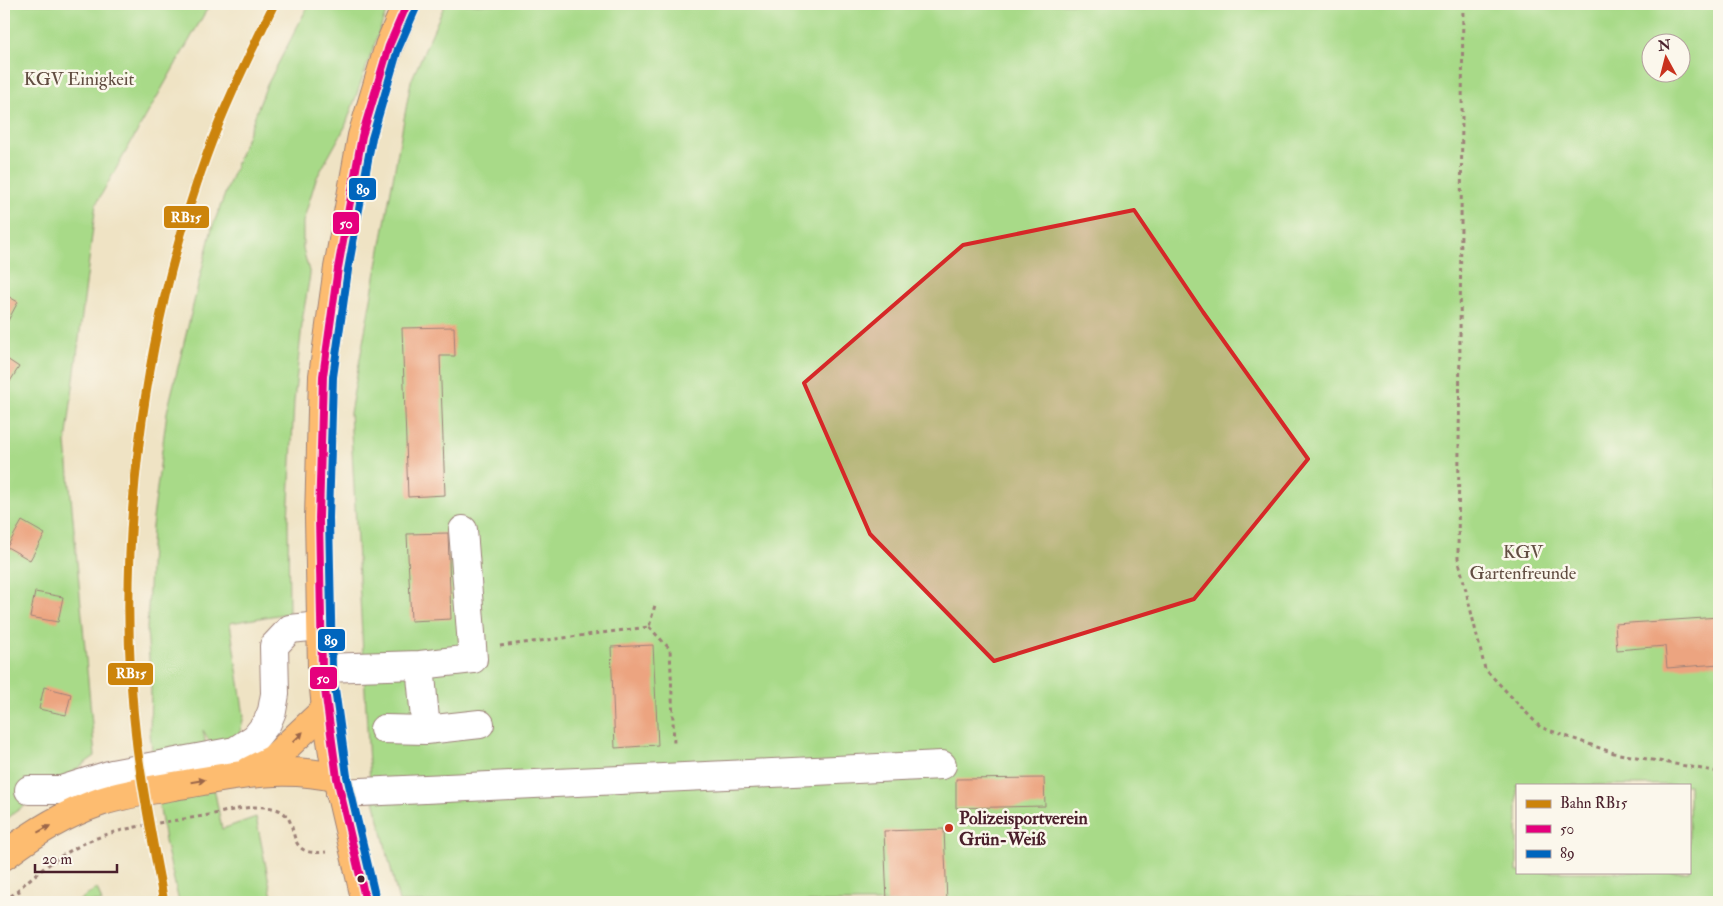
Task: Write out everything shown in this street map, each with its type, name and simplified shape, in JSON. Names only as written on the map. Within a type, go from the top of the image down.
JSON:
[{"type":"main road","points":[[366,902],[338,785],[326,709],[322,668],[319,518],[324,376],[338,268],[362,136],[389,46],[407,4]]},
{"type":"main road","points":[[243,774],[273,759],[326,709]]},
{"type":"main road","points":[[4,856],[26,838],[100,802],[150,790],[243,774],[311,771],[338,785]]},
{"type":"lane","points":[[322,668],[420,664],[473,659],[463,530]]},
{"type":"lane","points":[[29,790],[61,790],[112,774],[235,751],[255,738],[267,723],[272,711],[275,694],[274,646],[290,629],[320,626]]},
{"type":"lane","points":[[420,664],[426,730]]},
{"type":"lane","points":[[384,729],[426,730],[480,724]]},
{"type":"lane","points":[[338,785],[942,765]]},
{"type":"path","points":[[1463,4],[1458,558],[1485,669],[1540,727],[1614,753],[1719,772]]},
{"type":"path","points":[[1718,4],[1719,20]]},
{"type":"path","points":[[649,627],[655,605]]},
{"type":"path","points":[[472,648],[525,644],[649,627]]},
{"type":"path","points":[[649,627],[670,649],[674,744]]},
{"type":"path","points":[[5,902],[48,864],[78,847],[121,830],[239,810],[266,807],[279,810],[289,818],[294,840],[299,848],[308,852],[354,849]]},
{"type":"path","points":[[18,889],[23,902]]},
{"type":"highlighted area","points":[[1134,210],[1203,312],[1308,459],[1194,599],[994,661],[870,534],[804,383],[963,245]]},
{"type":"green space","name":"KGV Einigkeit","points":[[4,4],[210,4],[96,204],[66,443],[95,756],[4,820]]},
{"type":"green space","points":[[309,4],[389,4],[345,127],[316,179],[303,222],[303,249],[310,275],[303,315],[294,402],[288,521],[289,613],[230,623],[244,716],[239,736],[213,748],[203,730],[222,829],[256,817],[273,902],[179,902],[165,841],[150,733],[151,687],[147,629],[152,526],[167,412],[212,228],[266,87]]},
{"type":"green space","name":"KGV Gartenfreunde","points":[[445,4],[1719,4],[1719,902],[399,902],[370,783],[350,413],[411,81]]},
{"type":"green space","points":[[97,888],[102,902],[77,902]]},
{"type":"building","points":[[4,294],[18,302],[4,328]]},
{"type":"building","points":[[454,327],[455,356],[440,356],[445,495],[408,497],[402,328]]},
{"type":"building","points":[[4,357],[19,367],[4,391]]},
{"type":"building","points":[[22,521],[45,534],[30,560],[7,547]]},
{"type":"building","points":[[448,533],[451,619],[411,621],[407,534]]},
{"type":"building","points":[[35,592],[63,597],[58,622],[30,617]]},
{"type":"building","points":[[1719,617],[1719,664],[1667,668],[1665,646],[1617,650],[1615,624]]},
{"type":"building","points":[[653,645],[658,745],[615,748],[611,647]]},
{"type":"building","points":[[44,687],[71,694],[66,715],[39,709]]},
{"type":"building","points":[[1044,778],[1045,806],[956,808],[956,779]]},
{"type":"building","points":[[944,829],[947,902],[887,902],[884,831]]},
{"type":"rail line","name":"RB15","points":[[164,902],[137,747],[131,674],[129,600],[138,448],[150,372],[165,298],[183,226],[221,118],[274,4]]},
{"type":"transit line","name":"50","points":[[366,902],[337,778],[322,668],[319,518],[323,376],[338,268],[362,136],[389,46],[407,4]]},
{"type":"transit line","name":"89","points":[[376,900],[347,776],[332,667],[329,518],[333,377],[348,270],[372,138],[398,49],[416,8]]},
{"type":"place","name":"Polizeisportverein Grün-Weiß","points":[[949,828]]}]
